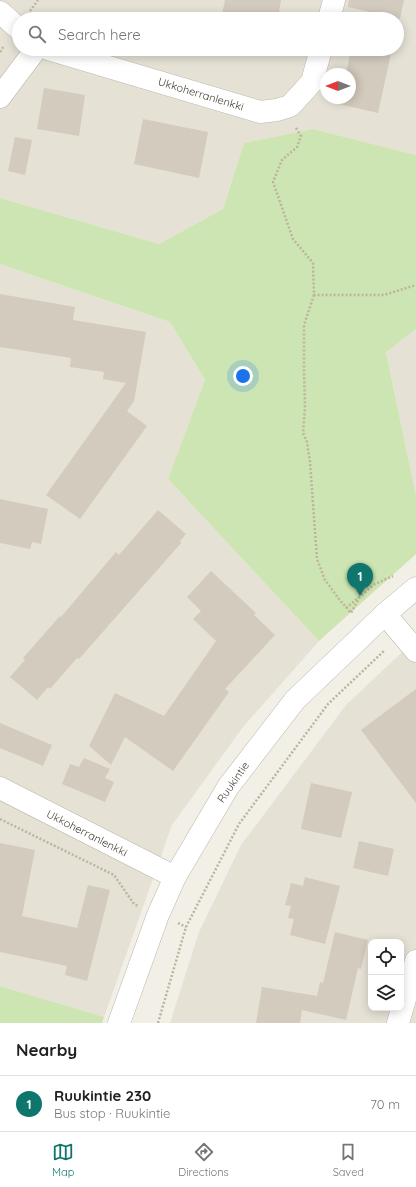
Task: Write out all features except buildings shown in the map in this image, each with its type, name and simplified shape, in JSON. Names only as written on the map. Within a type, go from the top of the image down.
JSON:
[{"type":"street","points":[[331,12],[334,0]]},
{"type":"street","points":[[0,12],[12,23]]},
{"type":"street","points":[[0,97],[31,56]]},
{"type":"street","name":"Ukkoherranlenkki","points":[[72,56],[260,112],[277,110],[290,106],[312,82],[319,56]]},
{"type":"street","name":"Ruukintie","points":[[119,1023],[158,914],[175,877],[228,787],[295,700],[385,614],[416,588]]},
{"type":"street","points":[[385,614],[416,651]]},
{"type":"street","name":"Ukkoherranlenkki","points":[[0,788],[175,877]]},
{"type":"street","points":[[398,1023],[416,961]]},
{"type":"path","points":[[277,110],[282,122],[294,126],[301,136],[297,147],[282,160],[273,182],[293,239],[313,264],[314,295],[304,325],[306,408],[303,433],[307,442],[310,462],[317,559],[325,580],[351,612],[360,596]]},
{"type":"path","points":[[314,295],[384,295],[416,285]]},
{"type":"path","points":[[158,1023],[186,927],[239,824],[328,704],[402,634]]},
{"type":"path","points":[[0,819],[114,875],[134,904],[186,927]]},
{"type":"shaded area","points":[[0,0],[416,0],[416,155],[313,129],[244,143],[223,209],[159,244],[0,198]]},
{"type":"shaded area","points":[[0,264],[170,322],[205,380],[168,479],[319,641],[243,727],[172,825],[104,1017],[0,986]]},
{"type":"shaded area","points":[[416,329],[416,496],[386,351]]},
{"type":"shaded area","points":[[416,639],[416,1023],[170,1023],[199,932],[241,845],[346,705]]},
{"type":"green space","points":[[313,129],[416,155],[416,329],[386,352],[416,496],[416,554],[319,641],[168,479],[205,380],[170,322],[0,264],[0,198],[159,244],[223,209],[244,143]]},
{"type":"green space","points":[[0,986],[104,1017],[102,1023],[0,1023]]},
{"type":"place","name":"Ruukintie 230","points":[[360,596]]}]
